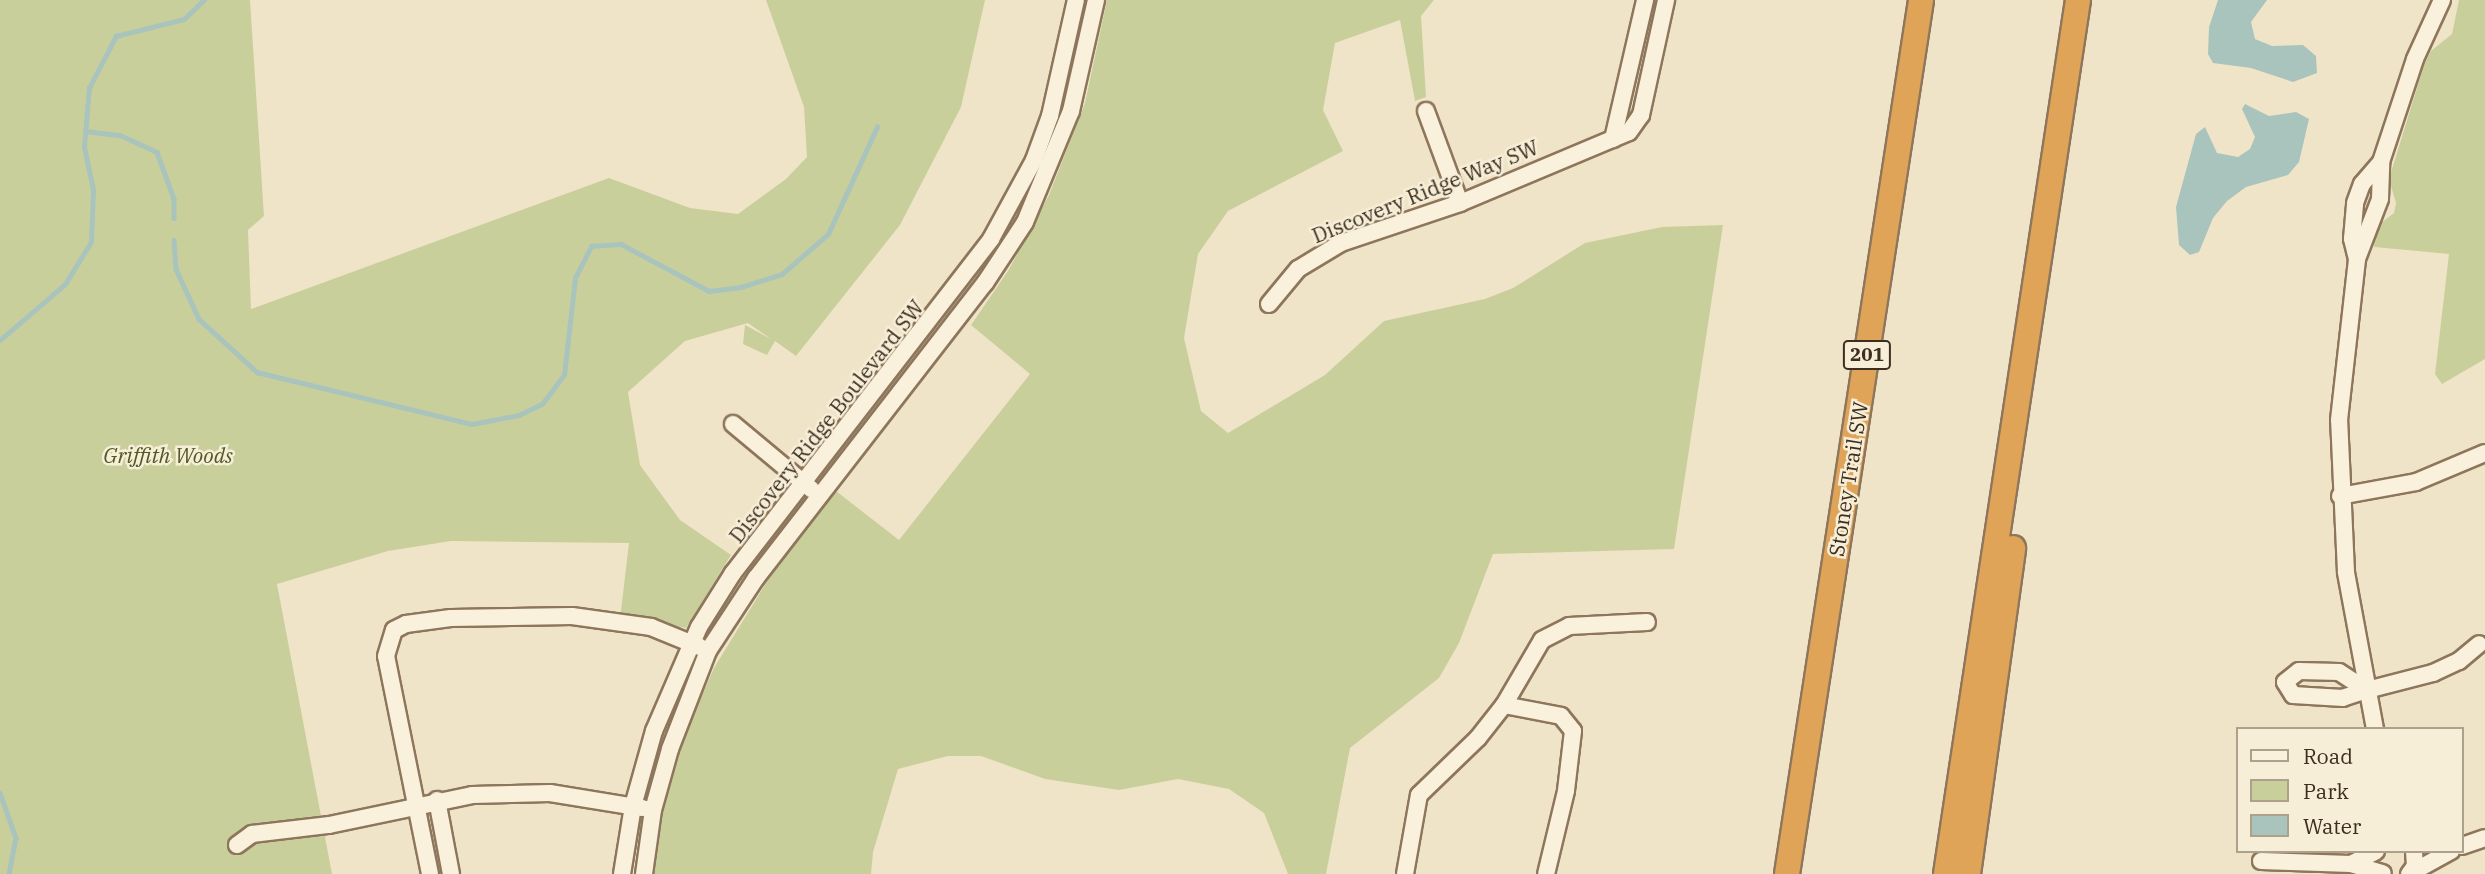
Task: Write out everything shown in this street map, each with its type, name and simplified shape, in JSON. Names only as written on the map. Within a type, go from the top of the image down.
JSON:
[{"type":"highway","name":"Stoney Trail SW","points":[[1787,874],[1921,0]]},
{"type":"highway","points":[[1946,874],[2078,0]]},
{"type":"highway","points":[[1968,874],[2036,379],[2042,248]]},
{"type":"street","name":"Discovery Ridge Boulevard SW","points":[[622,874],[633,806],[654,731],[691,642],[733,573],[963,281],[1007,212],[1034,160],[1066,59],[1076,0]]},
{"type":"street","name":"Discovery Ridge Boulevard SW","points":[[644,874],[653,810],[681,718],[708,651],[755,578],[932,353],[1025,222],[1056,155],[1085,63],[1096,0]]},
{"type":"street","points":[[1613,139],[1645,0]]},
{"type":"street","name":"Discovery Ridge Way SW","points":[[1269,304],[1298,268],[1328,249],[1460,203],[1629,132],[1641,115],[1666,0]]},
{"type":"street","points":[[2375,727],[2346,572],[2340,496],[2339,420],[2357,259],[2352,239],[2355,203],[2362,184],[2381,162],[2415,60],[2442,0]]},
{"type":"street","points":[[1066,59],[1085,63]]},
{"type":"street","points":[[1426,111],[1460,203]]},
{"type":"street","points":[[1007,212],[1025,222]]},
{"type":"street","points":[[916,340],[932,353]]},
{"type":"street","points":[[733,424],[820,496]]},
{"type":"street","points":[[2340,496],[2416,482],[2485,453]]},
{"type":"street","points":[[430,874],[386,656],[390,636],[400,626],[491,615],[572,616],[651,627],[708,651]]},
{"type":"street","points":[[1405,874],[1419,795],[1478,738],[1504,705],[1549,633],[1569,626],[1647,622]]},
{"type":"street","points":[[2367,690],[2433,673],[2459,661],[2479,644]]},
{"type":"street","points":[[1504,705],[1561,716],[1573,731],[1566,791],[1546,874]]},
{"type":"street","points":[[237,845],[252,834],[329,825],[437,800],[550,793],[653,810]]},
{"type":"street","points":[[437,800],[451,874]]},
{"type":"street","points":[[2464,845],[2485,838]]},
{"type":"street","points":[[2351,864],[2374,853]]},
{"type":"street","points":[[2379,853],[2384,873]]},
{"type":"street","points":[[2410,873],[2414,853]]},
{"type":"street","points":[[2410,873],[2447,853]]},
{"type":"street","points":[[2261,861],[2351,864],[2384,873]]},
{"type":"green space","name":"Griffith Woods","points":[[0,0],[250,0],[264,216],[248,230],[251,309],[609,178],[690,208],[738,214],[786,179],[807,157],[804,107],[766,0],[985,0],[961,107],[900,225],[796,356],[775,341],[767,355],[743,344],[745,325],[771,339],[748,323],[685,341],[628,392],[640,465],[680,520],[731,555],[686,628],[620,619],[629,543],[451,541],[388,551],[277,584],[332,874],[0,874]]},
{"type":"green space","points":[[1107,0],[1434,0],[1421,16],[1426,97],[1415,101],[1400,20],[1335,43],[1323,110],[1343,151],[1228,211],[1198,254],[1184,338],[1201,411],[1228,433],[1325,375],[1384,321],[1485,299],[1513,288],[1585,243],[1662,227],[1723,225],[1674,549],[1493,554],[1459,643],[1439,678],[1350,748],[1326,874],[1288,874],[1264,813],[1229,789],[1178,779],[1119,790],[1045,779],[981,756],[948,756],[898,769],[873,852],[871,874],[653,874],[660,821],[684,737],[714,668],[771,575],[836,491],[899,540],[1030,374],[971,325],[1008,271],[1049,195],[1085,103]]},
{"type":"green space","points":[[2459,0],[2485,0],[2485,359],[2442,384],[2435,374],[2449,254],[2374,247],[2376,227],[2394,213],[2396,203],[2389,179],[2424,65],[2431,51],[2452,34]]},
{"type":"water","points":[[2218,0],[2267,0],[2251,22],[2255,39],[2272,46],[2303,45],[2316,56],[2317,73],[2293,82],[2251,68],[2213,63],[2208,54],[2209,27]]},
{"type":"water","points":[[2245,104],[2269,116],[2296,112],[2309,119],[2299,162],[2288,175],[2246,187],[2227,201],[2213,218],[2199,252],[2190,255],[2179,245],[2176,207],[2196,134],[2205,127],[2217,153],[2238,157],[2250,149],[2255,137],[2242,109]]},
{"type":"waterway","points":[[0,340],[65,284],[91,242],[93,190],[84,147],[89,88],[116,36],[184,19],[204,0]]},
{"type":"waterway","points":[[174,240],[176,269],[199,319],[257,372],[472,424],[519,415],[542,404],[564,375],[575,278],[591,246],[621,244],[709,291],[741,287],[782,274],[828,234],[877,127]]},
{"type":"waterway","points":[[85,131],[120,135],[157,152],[174,199],[174,218]]},
{"type":"waterway","points":[[0,793],[16,838],[9,874]]}]
